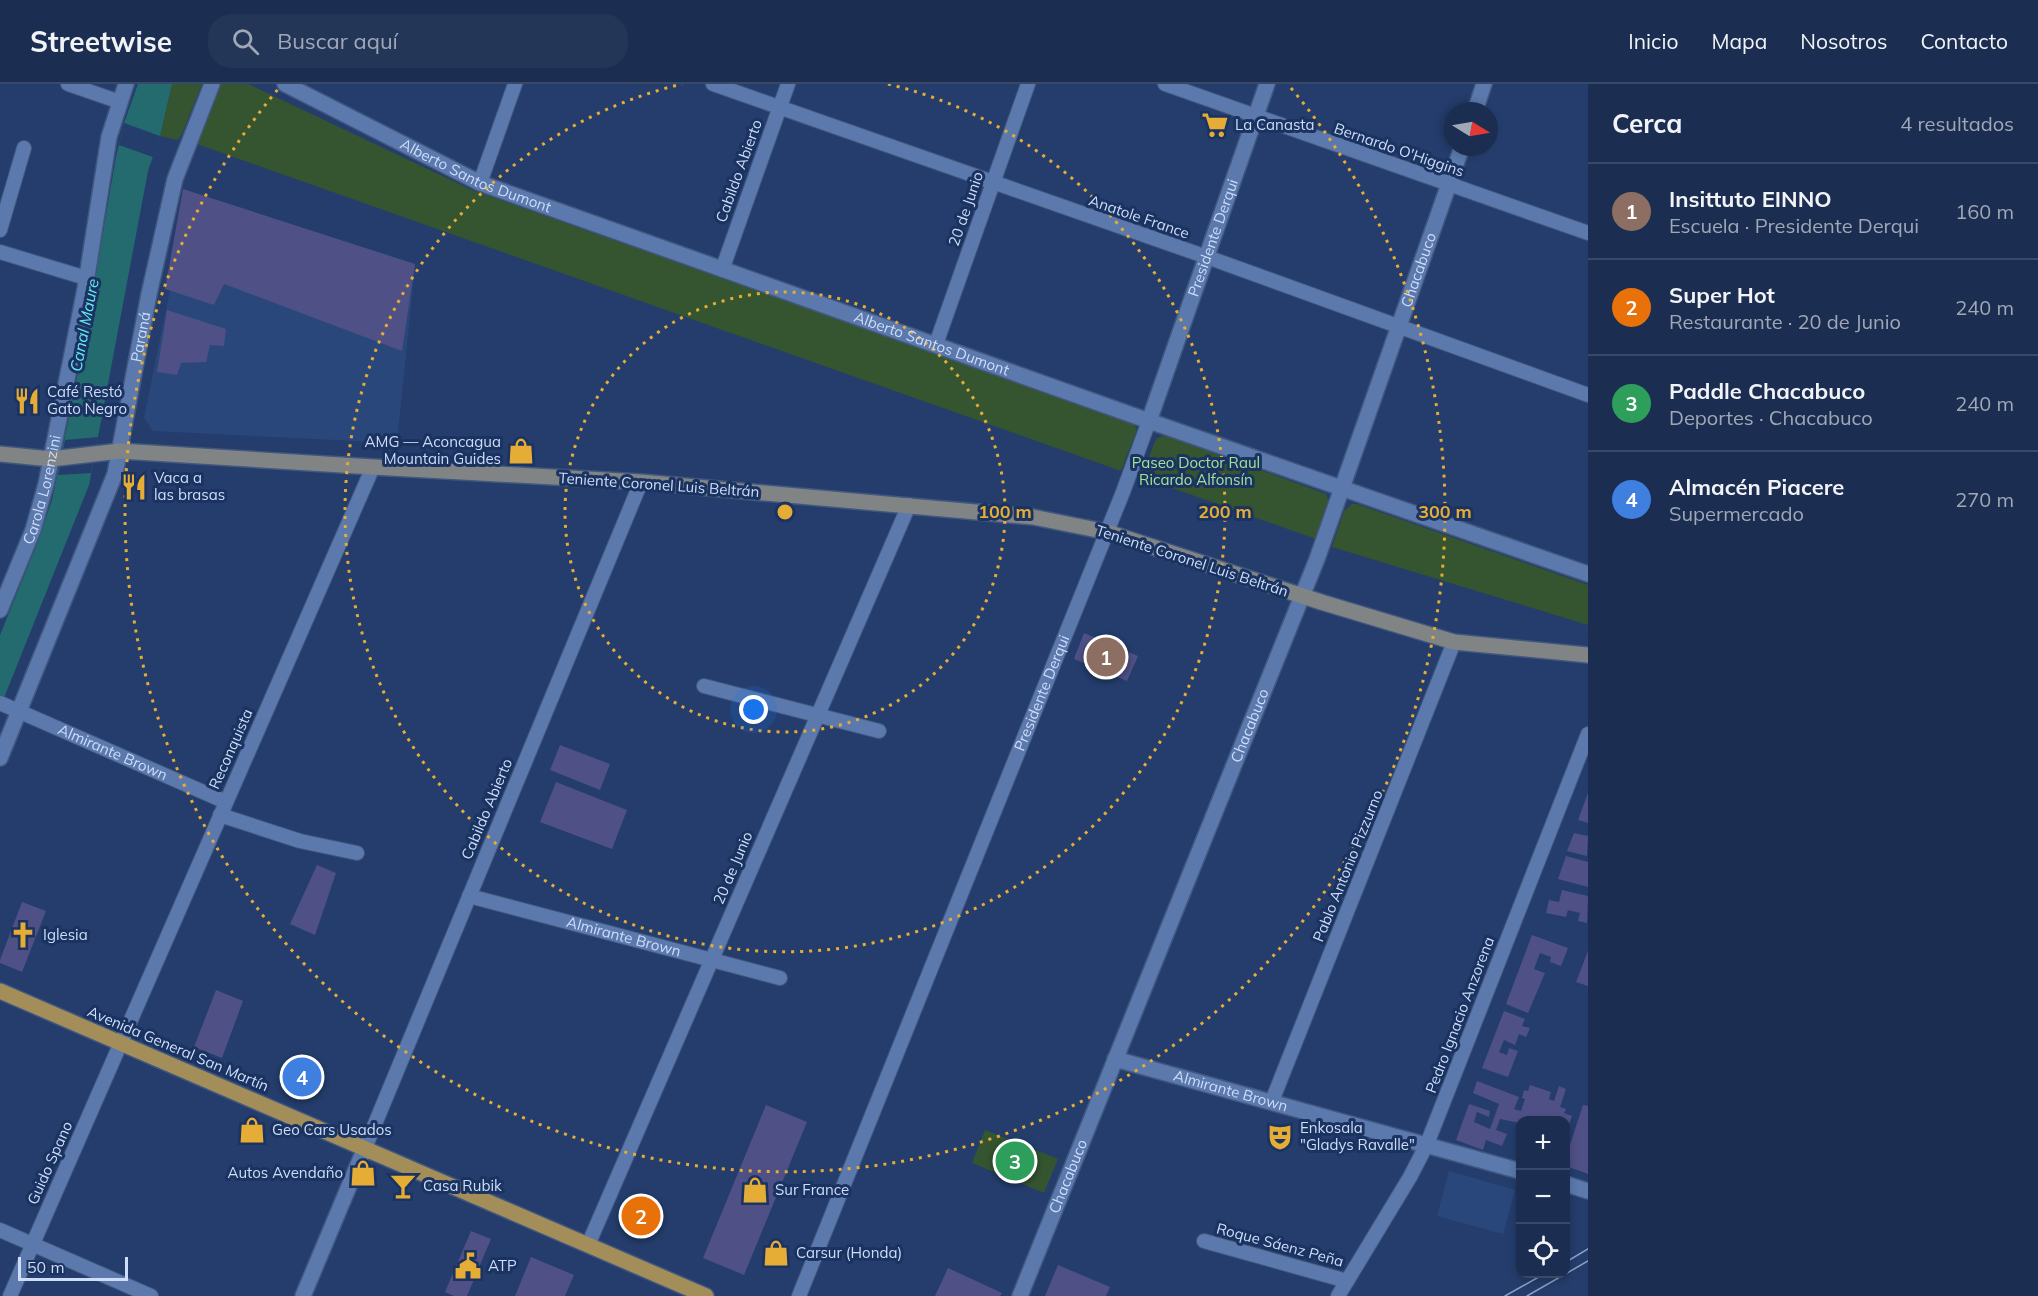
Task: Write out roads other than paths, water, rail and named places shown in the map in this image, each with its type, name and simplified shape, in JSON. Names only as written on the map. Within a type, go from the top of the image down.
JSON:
[{"type":"main road","name":"Teniente Coronel Luis Beltrán","points":[[0,454],[56,458],[120,451],[641,482],[1033,517],[1107,532],[1302,596],[1454,642],[1588,655]]},
{"type":"main road","name":"Avenida General San Martín","points":[[0,991],[706,1296]]},
{"type":"street","points":[[68,84],[120,102]]},
{"type":"street","name":"Carola Lorenzini","points":[[0,610],[33,530],[56,458],[109,137],[126,84]]},
{"type":"street","name":"Paraná","points":[[0,758],[115,474],[149,294],[175,179],[212,84]]},
{"type":"street","name":"Alberto Santos Dumont","points":[[285,84],[480,183],[1149,421],[1588,574]]},
{"type":"street","points":[[480,183],[515,84]]},
{"type":"street","name":"Anatole France","points":[[713,84],[1207,257],[1588,395]]},
{"type":"street","name":"Cabildo Abierto","points":[[722,270],[788,84]]},
{"type":"street","name":"20 de Junio","points":[[936,344],[1028,84]]},
{"type":"street","name":"Bernardo O'Higgins","points":[[1165,84],[1588,233]]},
{"type":"street","name":"Presidente Derqui","points":[[799,1296],[1107,532],[1149,421],[1267,84]]},
{"type":"street","points":[[1478,102],[1484,84]]},
{"type":"street","points":[[0,230],[24,148]]},
{"type":"street","name":"Chacabuco","points":[[1020,1296],[1317,559],[1459,156]]},
{"type":"street","points":[[0,252],[86,278]]},
{"type":"street","name":"Reconquista","points":[[120,1044],[373,467]]},
{"type":"street","name":"Cabildo Abierto","points":[[365,1148],[641,482]]},
{"type":"street","name":"20 de Junio","points":[[588,1245],[909,505]]},
{"type":"street","name":"Pablo Antonio Pizzurno","points":[[1272,1101],[1454,642]]},
{"type":"street","points":[[705,686],[879,731]]},
{"type":"street","name":"Almirante Brown","points":[[1,704],[226,802]]},
{"type":"street","name":"Pedro Ignacio Anzorena","points":[[1338,1296],[1410,1177],[1427,1144],[1588,734]]},
{"type":"street","points":[[220,815],[300,841],[357,853]]},
{"type":"street","name":"Almirante Brown","points":[[469,896],[780,978]]},
{"type":"street","name":"Guido Spano","points":[[10,1296],[120,1044]]},
{"type":"street","name":"Almirante Brown","points":[[1115,1059],[1518,1170]]},
{"type":"street","points":[[303,1296],[365,1148]]},
{"type":"street","points":[[1570,1185],[1588,1191]]},
{"type":"street","points":[[0,1230],[151,1296]]},
{"type":"street","name":"Roque Sáenz Peña","points":[[1204,1241],[1347,1281]]},
{"type":"tram line","points":[[1570,1260],[1588,1249]]},
{"type":"tram line","points":[[1527,1296],[1588,1261]]},
{"type":"tram line","points":[[1505,1296],[1537,1278]]},
{"type":"place","name":"La Canasta","points":[[1215,125]]},
{"type":"place","name":"Café Restó Gato Negro","points":[[27,401]]},
{"type":"place","name":"AMG — Aconcagua Mountain Guides","points":[[521,451]]},
{"type":"place","name":"Vaca a las brasas","points":[[134,487]]},
{"type":"place","name":"Insittuto EINNO","points":[[1106,657]]},
{"type":"place","name":"Iglesia","points":[[23,935]]},
{"type":"place","name":"Almacén Piacere","points":[[302,1077]]},
{"type":"place","name":"Geo Cars Usados","points":[[252,1130]]},
{"type":"place","name":"Enkosala \"Gladys Ravalle\"","points":[[1280,1137]]},
{"type":"place","name":"Paddle Chacabuco","points":[[1015,1161]]},
{"type":"place","name":"Autos Avendaño","points":[[363,1173]]},
{"type":"place","name":"Casa Rubik","points":[[403,1186]]},
{"type":"place","name":"Sur France","points":[[755,1190]]},
{"type":"place","name":"Super Hot","points":[[641,1216]]},
{"type":"place","name":"Carsur (Honda)","points":[[776,1253]]},
{"type":"place","name":"ATP","points":[[468,1266]]},
{"type":"water label","name":"Canal Maure","points":[[84,325]]},
{"type":"park label","name":"Paseo Doctor Raul Ricardo Alfonsín","points":[[1196,472]]}]
